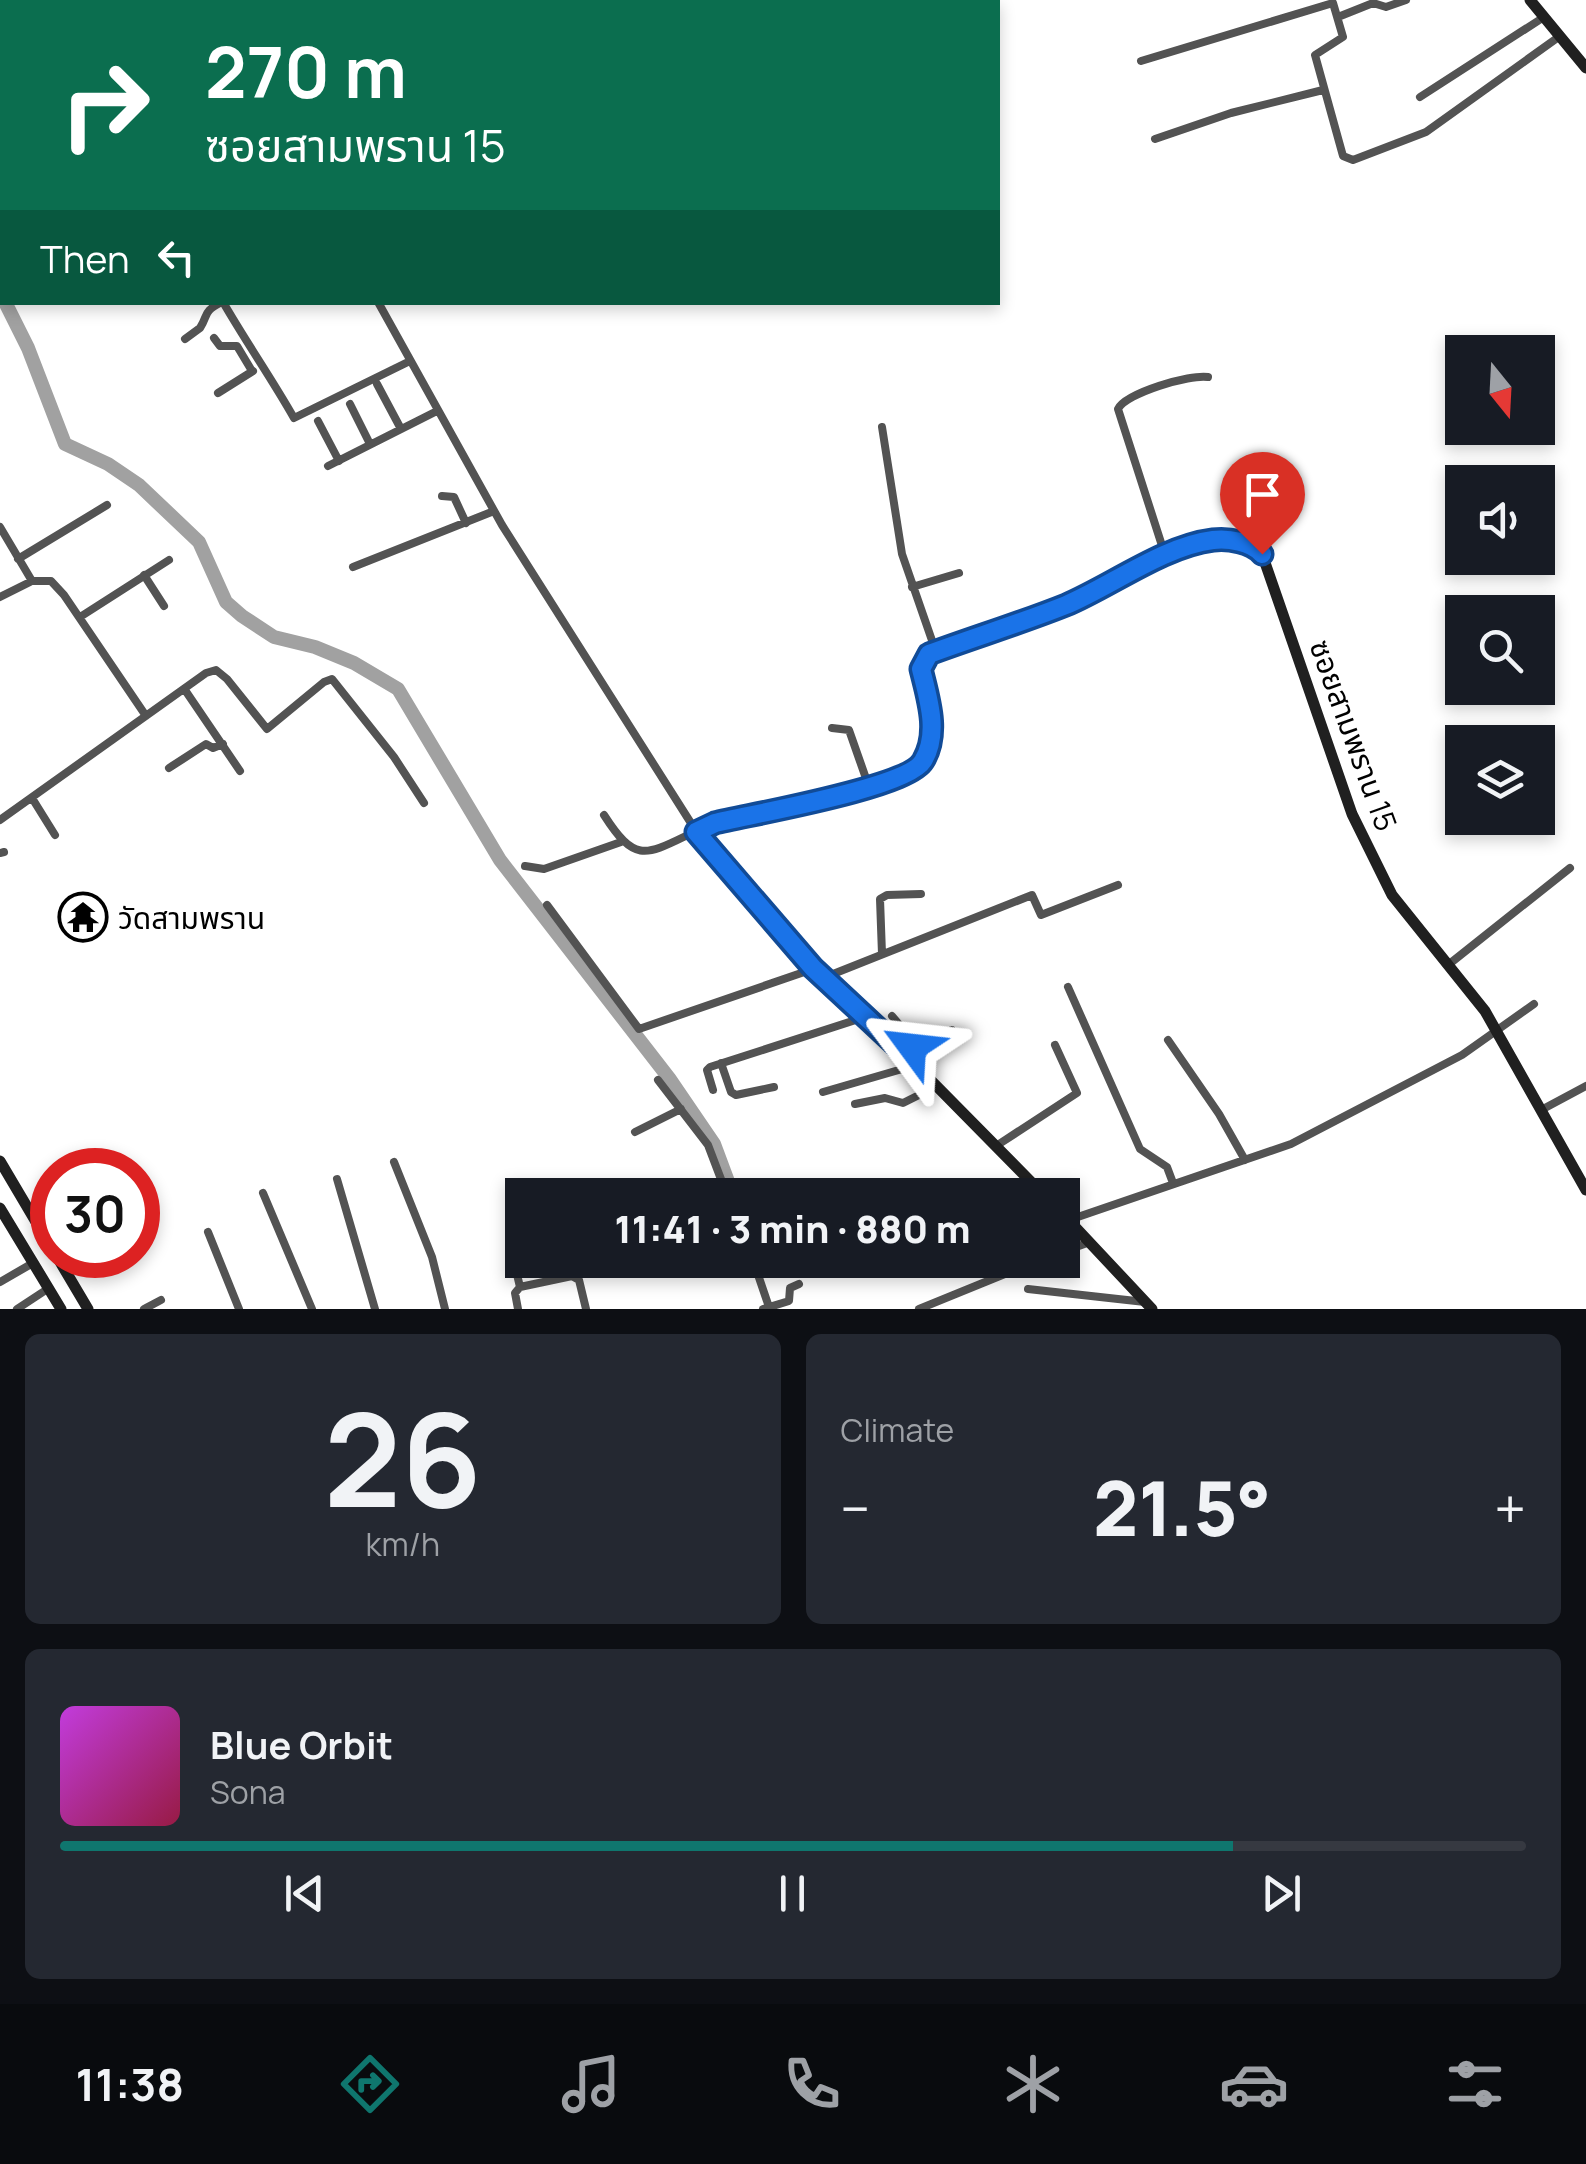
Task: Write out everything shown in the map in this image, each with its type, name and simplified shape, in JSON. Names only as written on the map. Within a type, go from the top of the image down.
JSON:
[{"type":"street","points":[[1338,18],[1373,4],[1386,7],[1406,0]]},
{"type":"street","points":[[1530,0],[1586,68]]},
{"type":"street","points":[[1141,61],[1332,1],[1343,38],[1315,55],[1343,156],[1353,160],[1426,132],[1560,36]]},
{"type":"street","points":[[1420,96],[1544,17]]},
{"type":"street","points":[[1155,139],[1232,113],[1324,90]]},
{"type":"street","points":[[185,339],[200,328],[202,317],[216,305]]},
{"type":"street","points":[[224,305],[256,368]]},
{"type":"street","points":[[380,305],[494,512],[696,832],[818,973],[865,1017],[906,1048],[916,1065],[1027,1178]]},
{"type":"street","points":[[214,338],[220,346],[237,346],[276,384],[295,418],[410,361]]},
{"type":"street","points":[[218,393],[256,368]]},
{"type":"street","points":[[1165,556],[1118,409],[1122,401],[1175,382],[1208,377]]},
{"type":"street","points":[[378,384],[401,429]]},
{"type":"street","points":[[350,404],[370,444]]},
{"type":"street","points":[[328,466],[437,411]]},
{"type":"street","points":[[318,422],[339,461]]},
{"type":"street","points":[[604,815],[621,842],[646,851],[715,823],[869,787],[921,765],[932,724],[921,669],[923,661],[936,652],[898,538],[882,427]]},
{"type":"street","points":[[442,496],[454,498],[466,523]]},
{"type":"street","points":[[18,558],[107,505]]},
{"type":"street","points":[[352,567],[494,512]]},
{"type":"street","points":[[0,527],[32,581]]},
{"type":"street","name":"ซอยสามพราน 15","points":[[936,652],[1069,604],[1165,556],[1212,540],[1250,544],[1260,549],[1352,814],[1392,895],[1498,1032],[1586,1190]]},
{"type":"street","points":[[80,618],[169,560]]},
{"type":"street","points":[[912,587],[959,574]]},
{"type":"street","points":[[144,575],[164,606]]},
{"type":"street","points":[[0,597],[32,581],[52,581],[146,716]]},
{"type":"street","points":[[0,820],[206,673],[220,672],[267,729],[332,679],[385,744],[424,803]]},
{"type":"street","points":[[185,690],[240,770]]},
{"type":"street","points":[[832,728],[849,730],[869,787]]},
{"type":"street","points":[[169,768],[206,744],[213,748],[223,744]]},
{"type":"street","points":[[32,798],[55,835]]},
{"type":"street","points":[[525,866],[544,869],[621,842]]},
{"type":"street","points":[[1448,965],[1570,868]]},
{"type":"street","points":[[547,904],[640,1030],[882,954],[1032,894],[1041,915],[1118,885]]},
{"type":"street","points":[[882,954],[880,899],[887,895],[921,894]]},
{"type":"street","points":[[1068,988],[1140,1149],[1167,1167],[1174,1183]]},
{"type":"street","points":[[1080,1213],[1290,1144],[1462,1055],[1534,1004]]},
{"type":"street","points":[[892,1016],[908,1035],[906,1048]]},
{"type":"street","points":[[713,1090],[708,1070],[721,1063],[865,1017]]},
{"type":"street","points":[[906,1048],[952,1030]]},
{"type":"street","points":[[1168,1040],[1219,1114],[1244,1160]]},
{"type":"street","points":[[996,1146],[1078,1092],[1055,1046]]},
{"type":"street","points":[[721,1063],[731,1092],[736,1095],[774,1087]]},
{"type":"street","points":[[823,1092],[916,1065]]},
{"type":"street","points":[[658,1080],[708,1146],[720,1178]]},
{"type":"street","points":[[855,1104],[885,1098],[903,1104],[936,1086]]},
{"type":"street","points":[[1543,1109],[1586,1086]]},
{"type":"street","points":[[636,1132],[681,1109]]},
{"type":"street","points":[[0,1161],[30,1212]]},
{"type":"street","points":[[394,1162],[432,1257],[445,1309]]},
{"type":"street","points":[[337,1178],[375,1309]]},
{"type":"street","points":[[263,1193],[312,1309]]},
{"type":"street","points":[[0,1208],[30,1258]]},
{"type":"street","points":[[208,1232],[238,1309]]},
{"type":"street","points":[[1080,1232],[1149,1305]]},
{"type":"street","points":[[1080,1246],[1090,1242]]},
{"type":"street","points":[[0,1282],[30,1265]]},
{"type":"street","points":[[518,1309],[514,1293],[520,1286],[574,1276],[586,1309]]},
{"type":"street","points":[[43,1278],[61,1309]]},
{"type":"street","points":[[70,1278],[88,1309]]},
{"type":"street","points":[[519,1278],[520,1286]]},
{"type":"street","points":[[758,1278],[768,1308],[790,1300],[790,1288],[799,1284]]},
{"type":"street","points":[[919,1309],[990,1278]]},
{"type":"street","points":[[17,1309],[49,1288]]},
{"type":"street","points":[[1028,1288],[1149,1305]]},
{"type":"street","points":[[144,1309],[162,1300]]},
{"type":"waterway","points":[[6,305],[28,348],[65,444],[108,464],[139,485],[199,542],[226,602],[274,637],[315,647],[354,663],[398,689],[500,860],[669,1078],[714,1144],[727,1178]]},
{"type":"place","name":"วัดสามพราน","points":[[83,917]]},
{"type":"route","points":[[912,1047],[900,1049],[813,968],[696,832],[715,823],[854,792],[921,765],[931,739],[930,709],[921,669],[929,654],[1069,604],[1165,556],[1202,543],[1225,540],[1250,544],[1262,554]]}]
